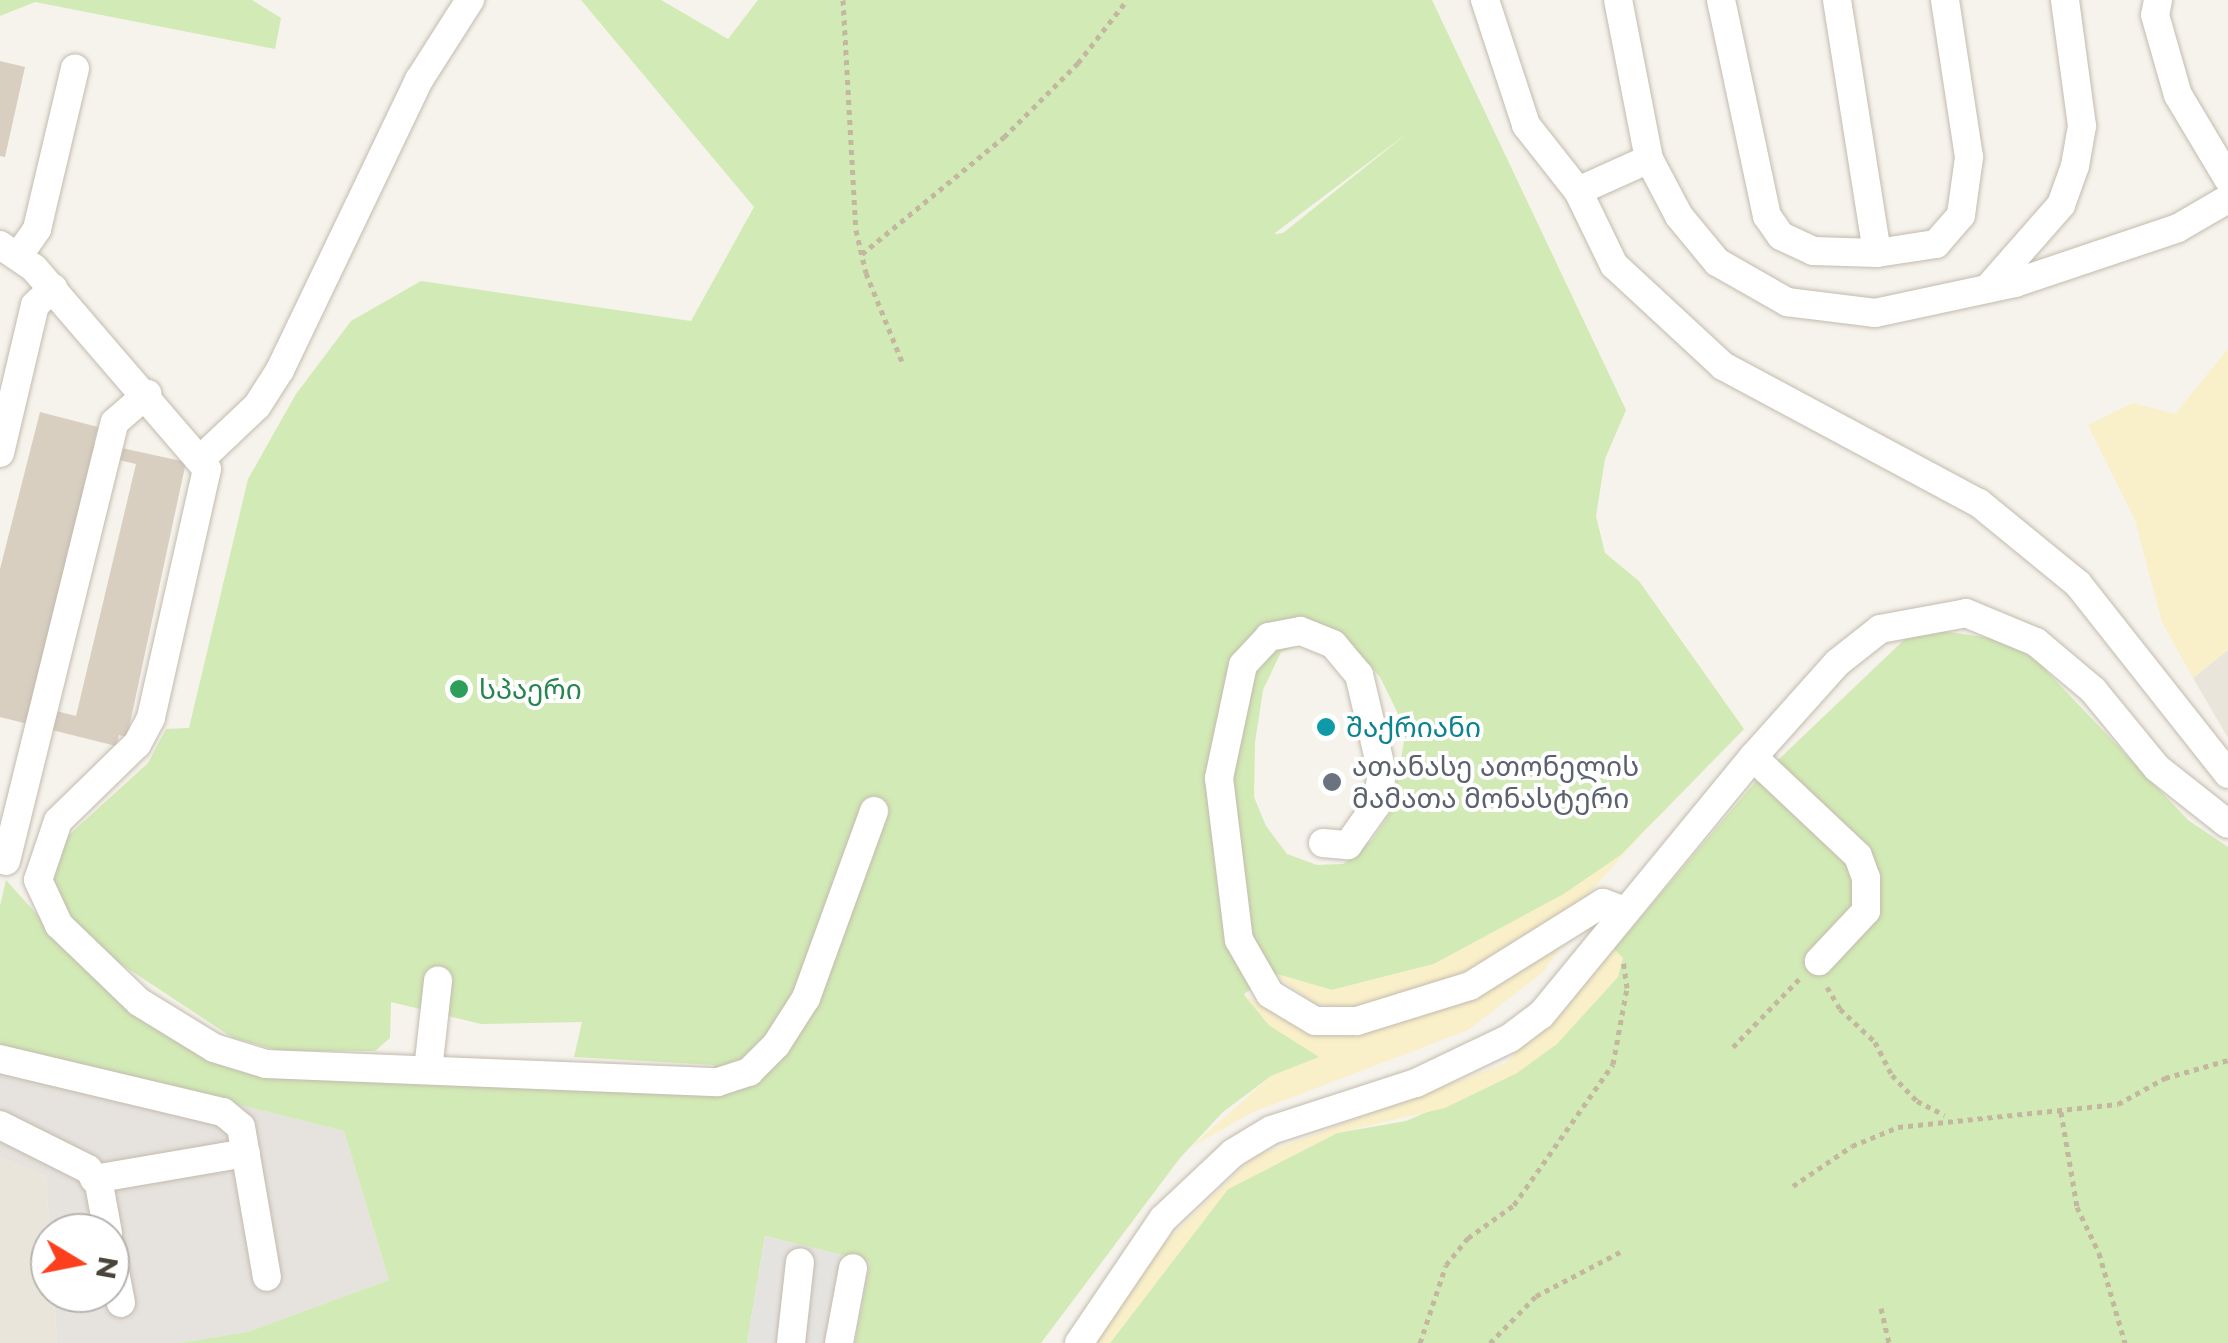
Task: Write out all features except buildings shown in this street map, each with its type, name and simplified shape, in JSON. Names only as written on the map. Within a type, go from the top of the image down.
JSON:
[{"type":"street","points":[[204,458],[257,406],[280,370],[419,80],[470,0]]},
{"type":"street","points":[[1484,0],[1526,124],[1578,191],[1614,264],[1723,366],[1978,503],[2078,584],[2228,774]]},
{"type":"street","points":[[1618,0],[1649,158],[1678,216],[1716,262],[1787,302],[1875,313],[1986,289],[2178,228],[2228,199]]},
{"type":"street","points":[[1721,0],[1767,216],[1781,236],[1812,251],[1876,253],[1936,244],[1960,215],[1969,158],[1945,0]]},
{"type":"street","points":[[1838,0],[1876,253]]},
{"type":"street","points":[[1986,289],[2061,205],[2075,166],[2082,126],[2065,0]]},
{"type":"street","points":[[2158,0],[2155,15],[2178,95],[2228,178]]},
{"type":"street","points":[[74,68],[38,229],[10,250],[52,288],[204,458],[207,468],[151,718],[137,744],[58,821],[40,870],[44,900],[58,925],[139,1002],[214,1048],[266,1064],[718,1082],[749,1072],[776,1045],[806,998],[874,811]]},
{"type":"street","points":[[1578,191],[1649,158]]},
{"type":"street","points":[[0,453],[35,305],[52,288]]},
{"type":"street","points":[[40,870],[3,860],[115,422],[147,394]]},
{"type":"street","points":[[1079,1343],[1163,1219],[1222,1162],[1271,1130],[1416,1082],[1510,1038],[1540,1014],[1752,757],[1838,663],[1880,629],[1966,613],[2036,642],[2093,690],[2157,768],[2228,824]]},
{"type":"street","points":[[1322,844],[1348,845],[1377,804],[1382,772],[1359,675],[1333,644],[1300,631],[1269,637],[1243,664],[1218,778],[1239,940],[1270,994],[1315,1021],[1357,1021],[1470,986],[1602,903],[1625,912]]},
{"type":"street","points":[[1752,757],[1858,856],[1866,878],[1866,911],[1819,961]]},
{"type":"street","points":[[428,1070],[438,981]]},
{"type":"street","points":[[0,1059],[223,1112],[240,1127],[268,1276]]},
{"type":"street","points":[[0,1126],[70,1155],[94,1178],[103,1213]]},
{"type":"street","points":[[94,1178],[246,1153]]},
{"type":"street","points":[[791,1343],[800,1262]]},
{"type":"street","points":[[839,1343],[853,1268]]},
{"type":"path","points":[[844,0],[862,254],[903,364]]},
{"type":"path","points":[[862,254],[1004,136],[1088,52],[1128,0]]},
{"type":"path","points":[[1420,1343],[1446,1266],[1468,1238],[1514,1205],[1614,1064],[1627,988],[1623,958],[1605,936]]},
{"type":"path","points":[[1733,1047],[1819,961],[1840,1009],[1875,1042],[1892,1075],[1917,1101],[1948,1117],[1981,1121],[2118,1104],[2165,1078],[2228,1060]]},
{"type":"path","points":[[2060,1112],[2077,1207],[2100,1253],[2125,1343]]},
{"type":"path","points":[[1792,1186],[1852,1146],[1948,1117]]},
{"type":"path","points":[[1490,1343],[1536,1296],[1620,1252]]},
{"type":"path","points":[[1881,1308],[1889,1343]]},
{"type":"shaded area","points":[[2228,650],[2228,738],[2193,678]]},
{"type":"shaded area","points":[[0,1045],[344,1131],[389,1280],[247,1332],[179,1343],[57,1343],[55,1313],[130,1313],[130,1213],[48,1213],[46,1176],[0,1157]]},
{"type":"shaded area","points":[[0,1157],[46,1176],[48,1213],[30,1213],[30,1313],[55,1313],[57,1343],[0,1343]]},
{"type":"shaded area","points":[[765,1236],[870,1262],[855,1343],[747,1343]]},
{"type":"green space","points":[[0,0],[252,0],[281,18],[275,49],[35,2],[0,16]]},
{"type":"green space","points":[[581,0],[661,0],[728,39],[758,0],[1432,0],[1626,410],[1605,459],[1596,516],[1605,553],[1639,581],[1744,729],[1621,855],[1564,894],[1434,964],[1332,990],[1273,973],[1244,994],[1269,1025],[1320,1057],[1271,1076],[1223,1112],[1180,1158],[1041,1343],[855,1343],[870,1262],[765,1236],[747,1343],[179,1343],[247,1332],[389,1280],[344,1131],[0,1045],[0,906],[6,880],[69,950],[187,1045],[711,1090],[714,1065],[574,1057],[582,1022],[481,1024],[391,1002],[390,1038],[375,1051],[280,1051],[233,1038],[83,939],[53,892],[54,863],[69,835],[148,763],[166,729],[189,728],[248,479],[296,394],[351,321],[421,281],[691,321],[754,207]],"holes":[[[1409,132],[1283,233],[1275,234],[1275,233]],[[1324,635],[1359,654],[1380,677],[1406,730],[1392,810],[1372,840],[1343,864],[1317,865],[1287,854],[1266,826],[1254,797],[1255,742],[1263,690],[1281,652]]]},
{"type":"green space","points":[[1935,630],[2005,640],[2037,661],[2188,820],[2228,847],[2228,1343],[1110,1343],[1228,1189],[1337,1133],[1406,1121],[1517,1073],[1623,959],[1614,949],[1756,781],[1905,639]]},
{"type":"sand","points":[[2228,349],[2228,650],[2193,678],[2162,622],[2135,520],[2088,425],[2133,403],[2175,414]]},
{"type":"sand","points":[[1659,815],[1574,910],[1444,986],[1359,1009],[1315,1004],[1273,973],[1332,990],[1434,964],[1564,894],[1621,855]]},
{"type":"sand","points":[[1571,934],[1542,973],[1468,1030],[1251,1113],[1191,1147],[1271,1076],[1319,1057],[1269,1025],[1244,995],[1317,1032]]},
{"type":"sand","points":[[1614,949],[1623,958],[1618,977],[1557,1044],[1517,1073],[1445,1108],[1337,1133],[1228,1189],[1110,1343],[1079,1343],[1140,1266],[1253,1157],[1506,1063]]},
{"type":"place","name":"სპაერი","points":[[459,689]]},
{"type":"place","name":"შაქრიანი","points":[[1326,727]]},
{"type":"place","name":"ათანასე ათონელის მამათა მონასტერი","points":[[1332,782]]}]
